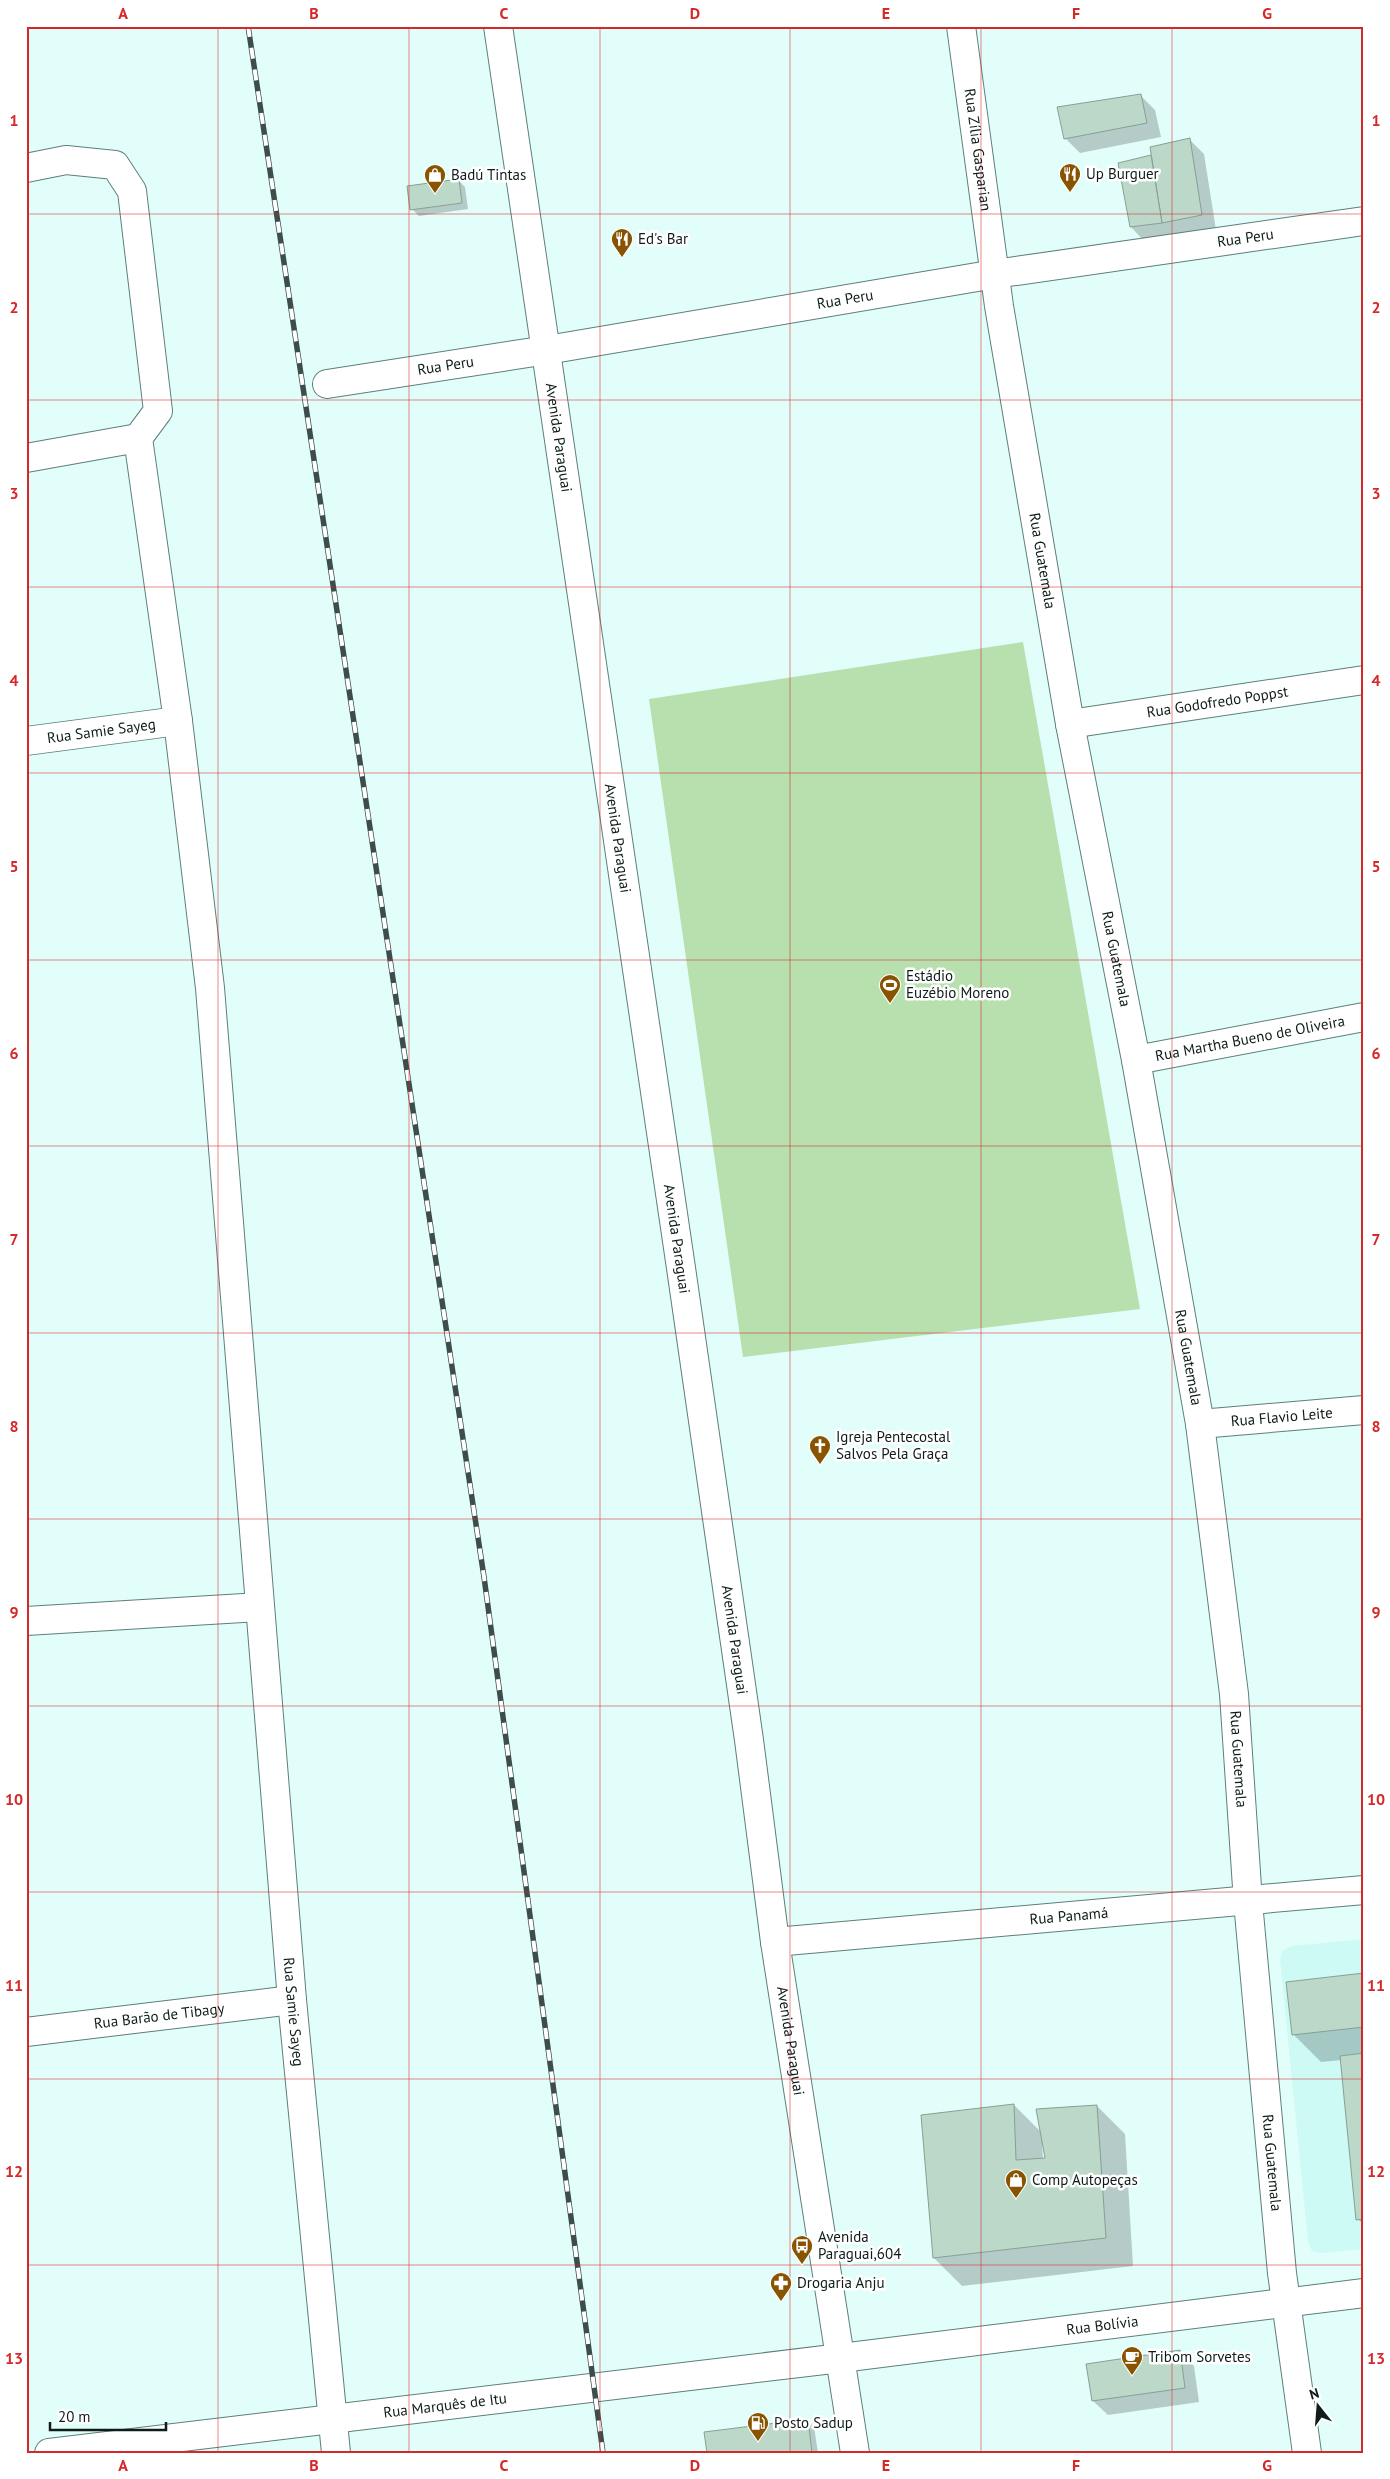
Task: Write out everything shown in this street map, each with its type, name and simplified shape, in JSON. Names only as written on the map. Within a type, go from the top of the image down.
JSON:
[{"type":"street","name":"Avenida Paraguai","points":[[498,26],[547,350],[749,1740],[775,1942],[855,2453]]},
{"type":"street","name":"Rua Zília Gasparian","points":[[961,26],[995,274]]},
{"type":"street","points":[[26,168],[66,160],[115,165],[132,191],[158,411],[138,438],[26,458]]},
{"type":"street","name":"Rua Peru","points":[[327,384],[547,350],[995,274],[1364,221]]},
{"type":"street","name":"Rua Guatemala","points":[[995,274],[1070,724],[1136,1060],[1200,1424],[1234,1694],[1248,1902],[1285,2302],[1307,2453]]},
{"type":"street","name":"Rua Samie Sayeg","points":[[138,438],[178,721],[210,988],[292,2000],[336,2453]]},
{"type":"street","name":"Rua Godofredo Poppst","points":[[1070,724],[1364,680]]},
{"type":"street","name":"Rua Samie Sayeg","points":[[26,740],[178,721]]},
{"type":"street","name":"Rua Martha Bueno de Oliveira","points":[[1136,1060],[1364,1017]]},
{"type":"street","name":"Rua Flavio Leite","points":[[1200,1424],[1364,1410]]},
{"type":"street","points":[[26,1621],[260,1607]]},
{"type":"street","name":"Rua Panamá","points":[[775,1942],[1248,1902],[1364,1890]]},
{"type":"street","name":"Rua Barão de Tibagy","points":[[26,2032],[292,2000]]},
{"type":"street","name":"Rua Bolívia","points":[[841,2358],[1364,2292]]},
{"type":"street","name":"Rua Marquês de Itu","points":[[49,2453],[841,2358]]},
{"type":"shaded area","points":[[1364,1939],[1364,2249],[1321,2253],[1312,2251],[1308,2242],[1280,1959],[1283,1950],[1292,1946]]},
{"type":"green space","name":"Estádio Euzébio Moreno","points":[[1023,642],[1140,1309],[743,1357],[649,699]]},
{"type":"building","points":[[1141,94],[1147,123],[1064,139],[1057,107]]},
{"type":"building","points":[[1190,138],[1202,215],[1162,223],[1150,147]]},
{"type":"building","points":[[1151,155],[1162,223],[1130,227],[1118,163]]},
{"type":"building","name":"Badú Tintas","points":[[459,179],[462,203],[410,210],[407,186]]},
{"type":"building","points":[[1364,1973],[1364,2027],[1292,2035],[1286,1982]]},
{"type":"building","points":[[1364,2053],[1364,2219],[1356,2220],[1340,2056]]},
{"type":"building","name":"Comp Autopeças","points":[[1014,2104],[1016,2160],[1045,2158],[1036,2109],[1097,2105],[1106,2238],[933,2258],[921,2115]]},
{"type":"building","points":[[1180,2350],[1185,2388],[1092,2401],[1086,2364]]},
{"type":"building","name":"Posto Sadup","points":[[808,2419],[812,2453],[707,2453],[704,2432]]},
{"type":"railway","points":[[248,26],[484,1577],[603,2453]]},
{"type":"place","name":"Up Burguer","points":[[1070,193]]},
{"type":"place","name":"Badú Tintas","points":[[435,194]]},
{"type":"place","name":"Ed's Bar","points":[[622,258]]},
{"type":"place","name":"Estádio Euzébio Moreno","points":[[890,1004]]},
{"type":"place","name":"Igreja Pentecostal Salvos Pela Graça","points":[[820,1465]]},
{"type":"place","name":"Comp Autopeças","points":[[1016,2199]]},
{"type":"place","name":"Avenida Paraguai,604","points":[[802,2265]]},
{"type":"place","name":"Drogaria Anju","points":[[781,2302]]},
{"type":"place","name":"Tribom Sorvetes","points":[[1132,2376]]},
{"type":"place","name":"Posto Sadup","points":[[758,2442]]}]
